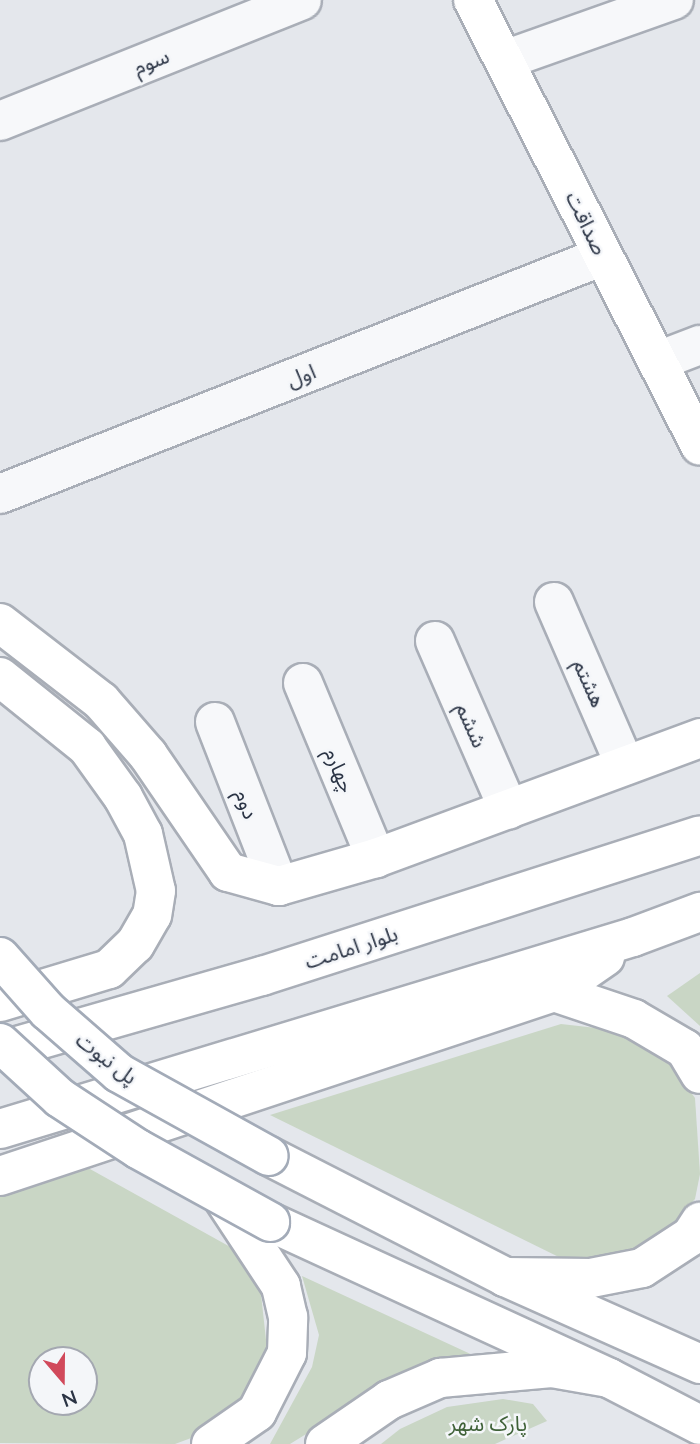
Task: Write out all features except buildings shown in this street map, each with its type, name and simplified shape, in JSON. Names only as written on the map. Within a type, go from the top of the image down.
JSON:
[{"type":"main road","name":"صداقت","points":[[473,0],[507,59],[603,256],[700,445]]},
{"type":"main road","points":[[0,623],[101,701],[148,755],[228,872],[279,886],[376,858],[700,738]]},
{"type":"main road","points":[[0,677],[87,747],[116,787],[143,834],[156,891],[152,915],[135,944],[109,969],[0,1002]]},
{"type":"main road","name":"بلوار امامت","points":[[0,1051],[262,976],[700,835]]},
{"type":"main road","points":[[11,1126],[633,937],[700,912]]},
{"type":"main road","points":[[0,1176],[554,992],[633,937]]},
{"type":"main road","name":"پل نبوت","points":[[0,957],[48,1011],[119,1073],[269,1156],[505,1277],[700,1364]]},
{"type":"main road","points":[[554,992],[634,1019],[685,1049],[700,1074]]},
{"type":"main road","points":[[0,1043],[60,1098],[223,1198],[609,1378],[700,1425]]},
{"type":"main road","points":[[211,1444],[257,1412],[287,1353],[288,1317],[281,1286],[223,1198]]},
{"type":"main road","points":[[505,1277],[592,1278],[642,1268],[691,1236],[700,1222]]},
{"type":"main road","points":[[325,1444],[389,1401],[440,1378],[552,1368],[609,1378]]},
{"type":"street","name":"سوم","points":[[0,121],[302,0]]},
{"type":"street","points":[[507,59],[674,0]]},
{"type":"street","name":"اول","points":[[0,494],[603,256]]},
{"type":"street","points":[[658,361],[700,345]]},
{"type":"street","name":"هشتم","points":[[554,602],[625,765]]},
{"type":"street","name":"ششم","points":[[435,640],[509,810]]},
{"type":"street","name":"چهارم","points":[[303,683],[376,858]]},
{"type":"street","name":"دوم","points":[[215,722],[279,886]]},
{"type":"green space","points":[[700,973],[700,1026],[667,996]]},
{"type":"green space","points":[[561,1024],[614,1030],[667,1059],[695,1098],[700,1174],[695,1199],[662,1237],[608,1260],[571,1263],[270,1115]]},
{"type":"green space","points":[[81,1164],[234,1249],[261,1294],[267,1349],[239,1409],[210,1431],[175,1444],[0,1443],[0,1188]]},
{"type":"green space","points":[[302,1276],[477,1357],[358,1402],[290,1444],[270,1444],[312,1367],[319,1335]]},
{"type":"green space","name":"پارک شهر","points":[[503,1399],[533,1404],[547,1421],[495,1444],[381,1444],[400,1429],[447,1407]]}]
